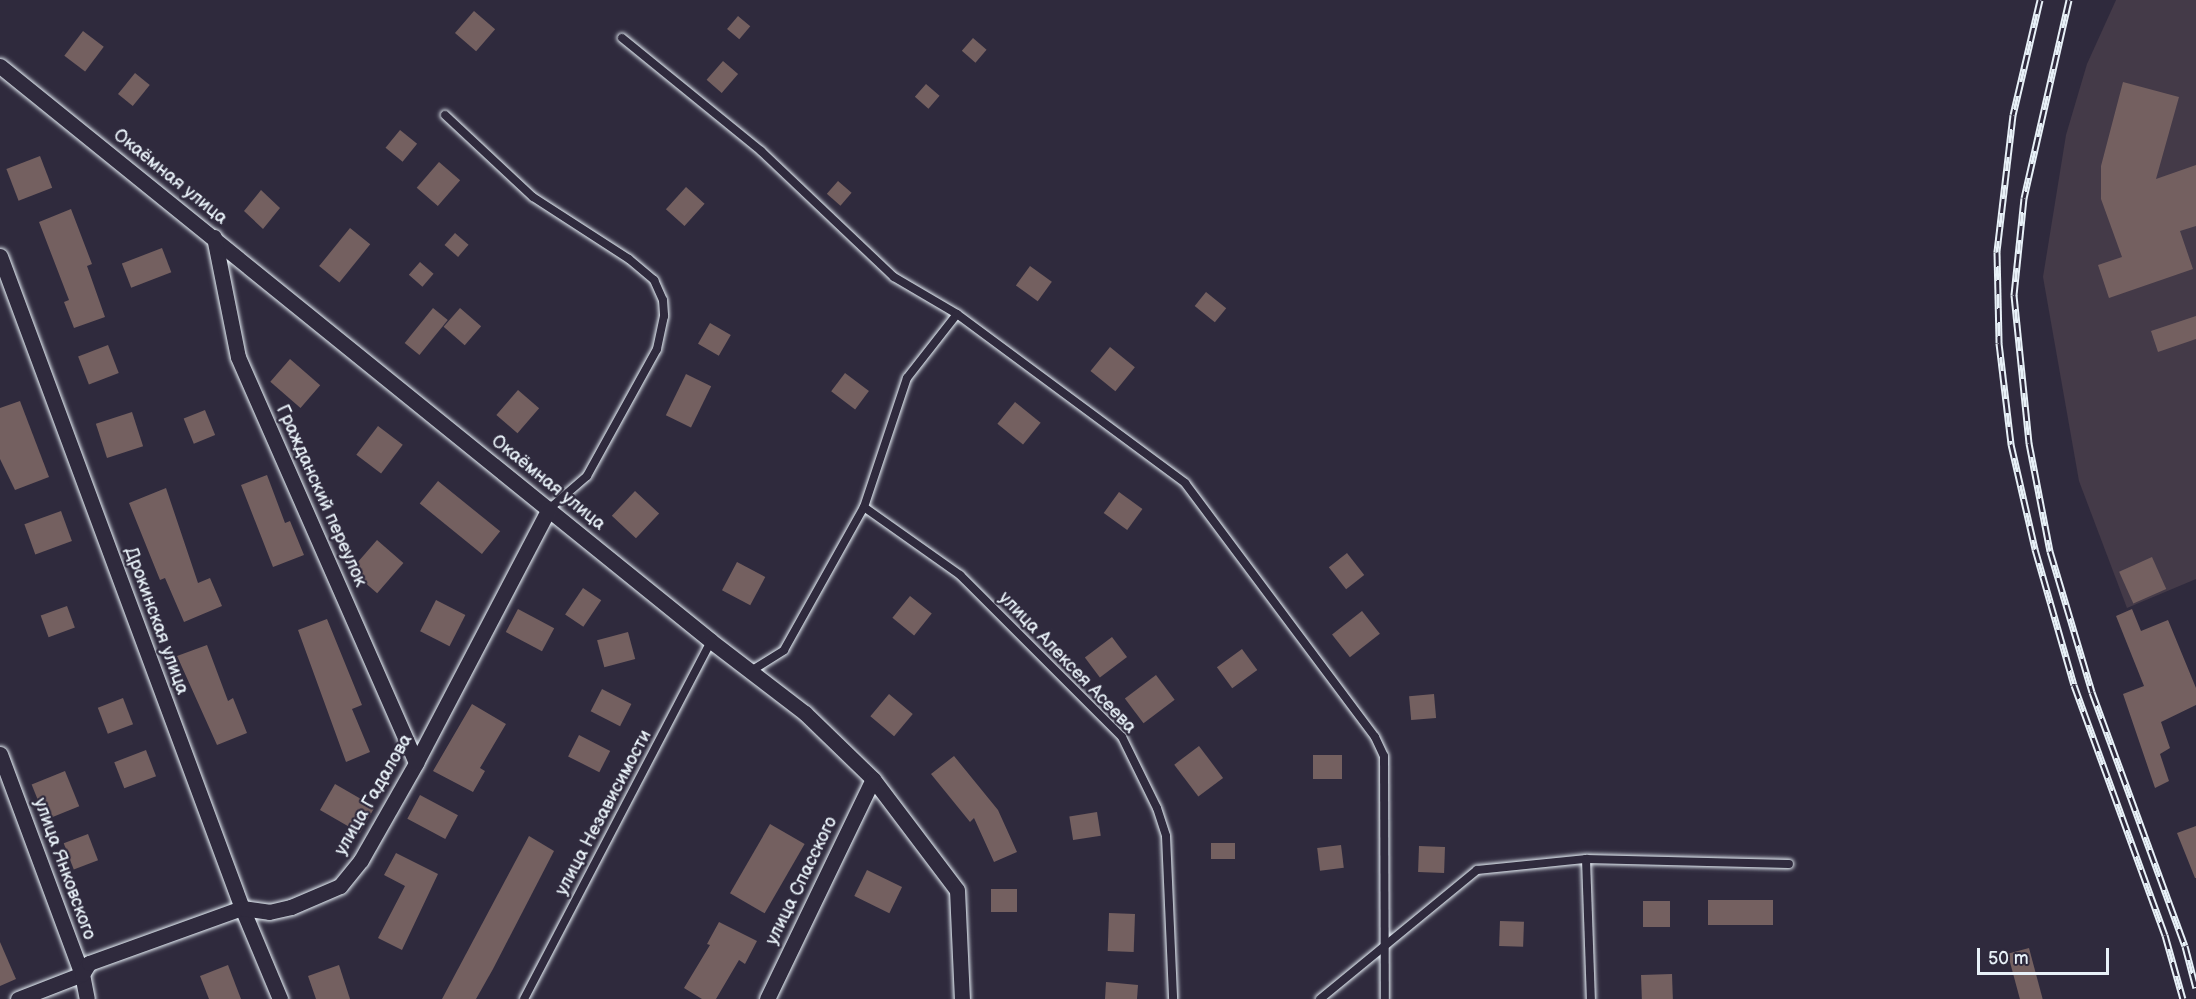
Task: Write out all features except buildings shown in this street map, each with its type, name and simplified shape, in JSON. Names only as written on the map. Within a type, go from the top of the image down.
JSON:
[{"type":"street","name":"Окаёмная улица","points":[[0,66],[711,641],[805,713],[873,779],[957,890],[962,999]]},
{"type":"street","name":"Гражданский переулок","points":[[214,237],[238,357],[416,763]]},
{"type":"street","name":"Дрокинская улица","points":[[0,256],[242,908],[280,999]]},
{"type":"street","name":"улица Гадалова","points":[[18,999],[82,974],[89,963],[242,908],[269,912],[291,907],[340,886],[361,860],[416,763],[549,509]]},
{"type":"street","name":"улица Янковского","points":[[0,754],[82,974],[87,999]]},
{"type":"street","name":"улица Спасского","points":[[767,999],[873,779]]},
{"type":"lane","points":[[622,38],[761,151],[894,277],[957,314],[1185,483],[1376,737],[1384,756],[1385,999]]},
{"type":"lane","points":[[445,115],[533,197],[654,280],[663,300],[664,316],[657,349],[587,476],[549,509]]},
{"type":"lane","points":[[750,672],[784,650],[864,507],[907,378],[957,314]]},
{"type":"lane","name":"улица Алексея Асеева","points":[[864,507],[960,575],[1122,737],[1157,808],[1166,836],[1173,999]]},
{"type":"lane","name":"улица Независимости","points":[[524,999],[711,641]]},
{"type":"lane","points":[[1586,859],[1591,999]]},
{"type":"lane","points":[[1320,999],[1383,950],[1477,870],[1586,859],[1789,864]]},
{"type":"shaded area","points":[[2116,0],[2196,0],[2196,579],[2127,608],[2079,481],[2043,277],[2066,135],[2087,64]]},
{"type":"railway","points":[[2040,0],[2013,115],[1997,252],[1999,343],[2011,444],[2035,549],[2074,685],[2165,935],[2183,999]]},
{"type":"railway","points":[[2069,0],[2024,198],[2014,295],[2029,443],[2050,551],[2092,692],[2185,946],[2196,988]]}]
